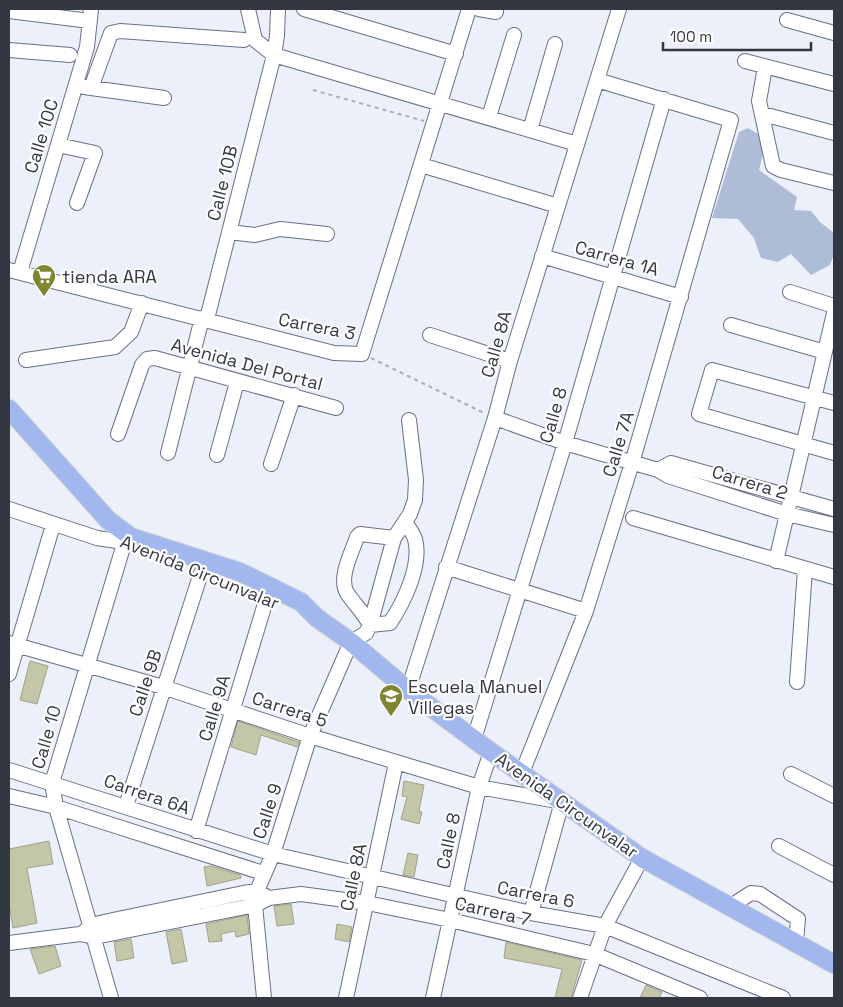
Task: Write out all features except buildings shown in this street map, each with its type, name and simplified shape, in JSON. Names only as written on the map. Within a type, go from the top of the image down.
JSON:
[{"type":"main road","name":"Avenida Circunvalar","points":[[9,409],[108,520],[131,537],[240,572],[301,602],[317,618],[351,642],[408,690],[522,774],[642,858],[834,962]]},
{"type":"main road","name":"Avenida Circunvalar","points":[[9,426],[84,510],[120,542],[267,597],[299,613],[317,618]]},
{"type":"street","points":[[248,9],[256,40],[274,55],[577,144]]},
{"type":"street","name":"Calle 10B","points":[[168,453],[229,232],[274,55],[278,9]]},
{"type":"street","points":[[304,9],[456,54]]},
{"type":"street","name":"Carrera 3","points":[[14,271],[334,352],[362,354],[469,9]]},
{"type":"street","points":[[479,9],[496,12]]},
{"type":"street","name":"Calle 8A","points":[[408,690],[495,418],[510,361],[619,9]]},
{"type":"street","points":[[9,11],[90,15]]},
{"type":"street","name":"Calle 10C","points":[[14,271],[58,145],[88,46],[90,15]]},
{"type":"street","points":[[787,20],[834,33]]},
{"type":"street","points":[[91,88],[111,33],[120,31],[244,40]]},
{"type":"street","points":[[489,117],[514,35]]},
{"type":"street","points":[[530,130],[555,44]]},
{"type":"street","points":[[9,50],[70,55]]},
{"type":"street","points":[[745,61],[834,84]]},
{"type":"street","points":[[765,67],[759,101],[773,166],[781,170],[834,183]]},
{"type":"street","points":[[597,80],[664,100]]},
{"type":"street","points":[[76,86],[164,98]]},
{"type":"street","name":"Calle 7A","points":[[522,774],[586,611],[632,463],[731,120],[664,100]]},
{"type":"street","name":"Calle 8","points":[[474,739],[565,443],[664,100]]},
{"type":"street","points":[[763,114],[834,133]]},
{"type":"street","points":[[58,145],[95,153],[78,203]]},
{"type":"street","points":[[421,165],[558,206]]},
{"type":"street","points":[[229,232],[255,235],[280,229],[327,234]]},
{"type":"street","name":"Carrera 1A","points":[[542,256],[681,296]]},
{"type":"street","points":[[790,292],[834,306]]},
{"type":"street","points":[[26,360],[115,347],[131,332],[142,303]]},
{"type":"street","points":[[776,561],[825,352],[831,338],[834,313]]},
{"type":"street","points":[[731,325],[825,352]]},
{"type":"street","points":[[430,335],[510,361]]},
{"type":"street","name":"Avenida Del Portal","points":[[118,434],[142,365],[148,359],[155,358],[336,408]]},
{"type":"street","points":[[834,403],[712,370],[699,414],[834,453]]},
{"type":"street","points":[[217,455],[237,382]]},
{"type":"street","points":[[271,464],[294,395]]},
{"type":"street","name":"Carrera 2","points":[[495,418],[565,443],[658,470],[668,476],[787,514],[834,525]]},
{"type":"street","points":[[351,642],[366,633],[370,626],[394,538],[405,522],[415,500],[416,480],[409,420]]},
{"type":"street","name":"Carrera 2","points":[[658,470],[671,463],[834,509]]},
{"type":"street","points":[[9,509],[53,525],[97,538],[120,542]]},
{"type":"street","points":[[633,518],[834,577]]},
{"type":"street","points":[[370,626],[390,624],[406,592],[416,551],[415,537],[405,522]]},
{"type":"street","points":[[9,674],[13,644],[53,525]]},
{"type":"street","points":[[370,626],[365,614],[346,591],[344,577],[356,536],[360,534],[394,538]]},
{"type":"street","name":"Calle 10","points":[[111,998],[89,932],[56,807],[52,783],[120,542]]},
{"type":"street","points":[[446,567],[586,611]]},
{"type":"street","points":[[797,682],[805,570]]},
{"type":"street","name":"Calle 9B","points":[[126,806],[201,573]]},
{"type":"street","name":"Calle 9A","points":[[196,831],[267,597]]},
{"type":"street","name":"Calle 9","points":[[263,894],[263,873],[273,854],[310,736],[351,642]]},
{"type":"street","name":"Carrera 5","points":[[13,644],[163,687],[310,736],[479,788],[562,802]]},
{"type":"street","name":"Calle 8","points":[[433,998],[479,788],[492,752]]},
{"type":"street","name":"Calle 8A","points":[[346,998],[396,763]]},
{"type":"street","name":"Carrera 6A","points":[[9,770],[273,854]]},
{"type":"street","points":[[791,774],[834,796]]},
{"type":"street","points":[[9,796],[56,807],[263,873]]},
{"type":"street","points":[[531,913],[562,802]]},
{"type":"street","points":[[780,846],[834,875]]},
{"type":"street","name":"Carrera 6","points":[[273,854],[531,913],[605,926],[783,998]]},
{"type":"street","points":[[580,998],[605,926],[642,858]]},
{"type":"street","points":[[731,906],[752,893],[760,894],[798,919],[796,942]]},
{"type":"street","name":"Carrera 7","points":[[9,943],[255,905],[263,894]]},
{"type":"street","name":"Carrera 7","points":[[89,932],[263,894],[301,894],[367,903],[450,920],[594,954],[700,998]]},
{"type":"street","points":[[255,905],[264,998]]},
{"type":"path","points":[[313,90],[434,124]]},
{"type":"path","points":[[362,354],[495,418]]},
{"type":"shaded area","points":[[748,128],[763,137],[763,154],[759,170],[797,197],[794,210],[811,211],[820,222],[834,233],[834,254],[830,265],[811,275],[791,254],[778,262],[761,258],[754,238],[738,219],[712,218],[739,132]]},
{"type":"place","name":"tienda ARA","points":[[44,297]]},
{"type":"place","name":"Escuela Manuel Villegas","points":[[391,717]]}]
